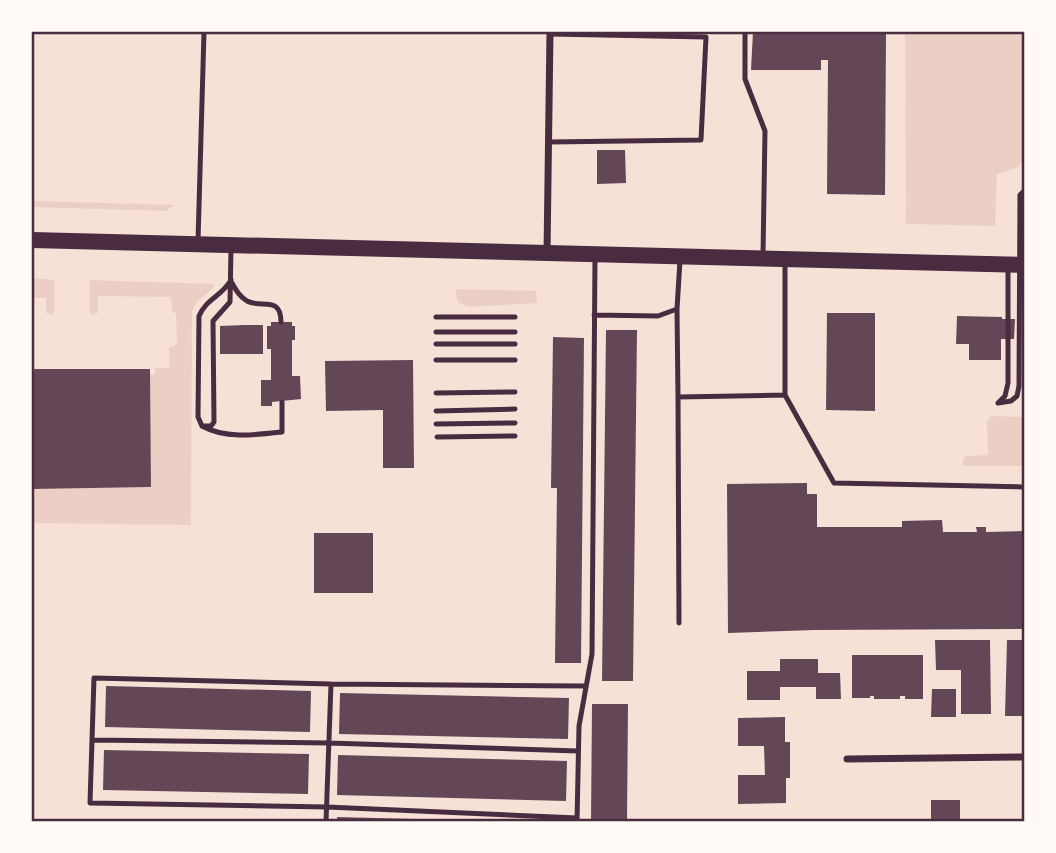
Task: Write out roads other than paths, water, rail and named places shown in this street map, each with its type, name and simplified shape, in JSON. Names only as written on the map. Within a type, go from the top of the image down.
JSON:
[{"type":"main road","points":[[32,240],[1018,264]]},
{"type":"street","points":[[547,253],[550,33]]},
{"type":"street","points":[[848,759],[1024,757]]},
{"type":"lane","points":[[198,244],[204,32]]},
{"type":"lane","points":[[745,32],[745,79],[765,131],[763,258]]},
{"type":"lane","points":[[549,142],[701,140],[706,37],[550,33]]},
{"type":"lane","points":[[1018,264],[1008,383],[1005,396],[999,404],[1011,401],[1017,396],[1019,386],[1018,264],[1020,195],[1024,191]]},
{"type":"lane","points":[[202,426],[211,426],[214,422],[213,321],[230,302],[231,246]]},
{"type":"lane","points":[[585,686],[331,684],[94,678],[90,803],[327,807],[577,820],[579,726],[592,654],[595,254]]},
{"type":"lane","points":[[679,623],[677,309],[680,256]]},
{"type":"lane","points":[[785,259],[785,395],[834,483],[1024,487]]},
{"type":"lane","points":[[231,280],[240,296],[250,303],[266,303],[278,307],[281,322]]},
{"type":"lane","points":[[231,280],[224,291],[204,304],[200,316],[198,417],[202,426],[213,432],[282,432],[282,402]]},
{"type":"lane","points":[[594,315],[658,316],[677,309]]},
{"type":"lane","points":[[436,317],[514,317]]},
{"type":"lane","points":[[436,332],[514,332]]},
{"type":"lane","points":[[436,344],[514,344]]},
{"type":"lane","points":[[436,360],[514,360]]},
{"type":"lane","points":[[436,393],[514,392]]},
{"type":"lane","points":[[678,397],[785,395]]},
{"type":"lane","points":[[436,411],[514,409]]},
{"type":"lane","points":[[436,424],[514,423]]},
{"type":"lane","points":[[437,438],[514,436]]},
{"type":"lane","points":[[326,821],[331,684]]},
{"type":"lane","points":[[92,740],[329,743],[578,751]]}]
